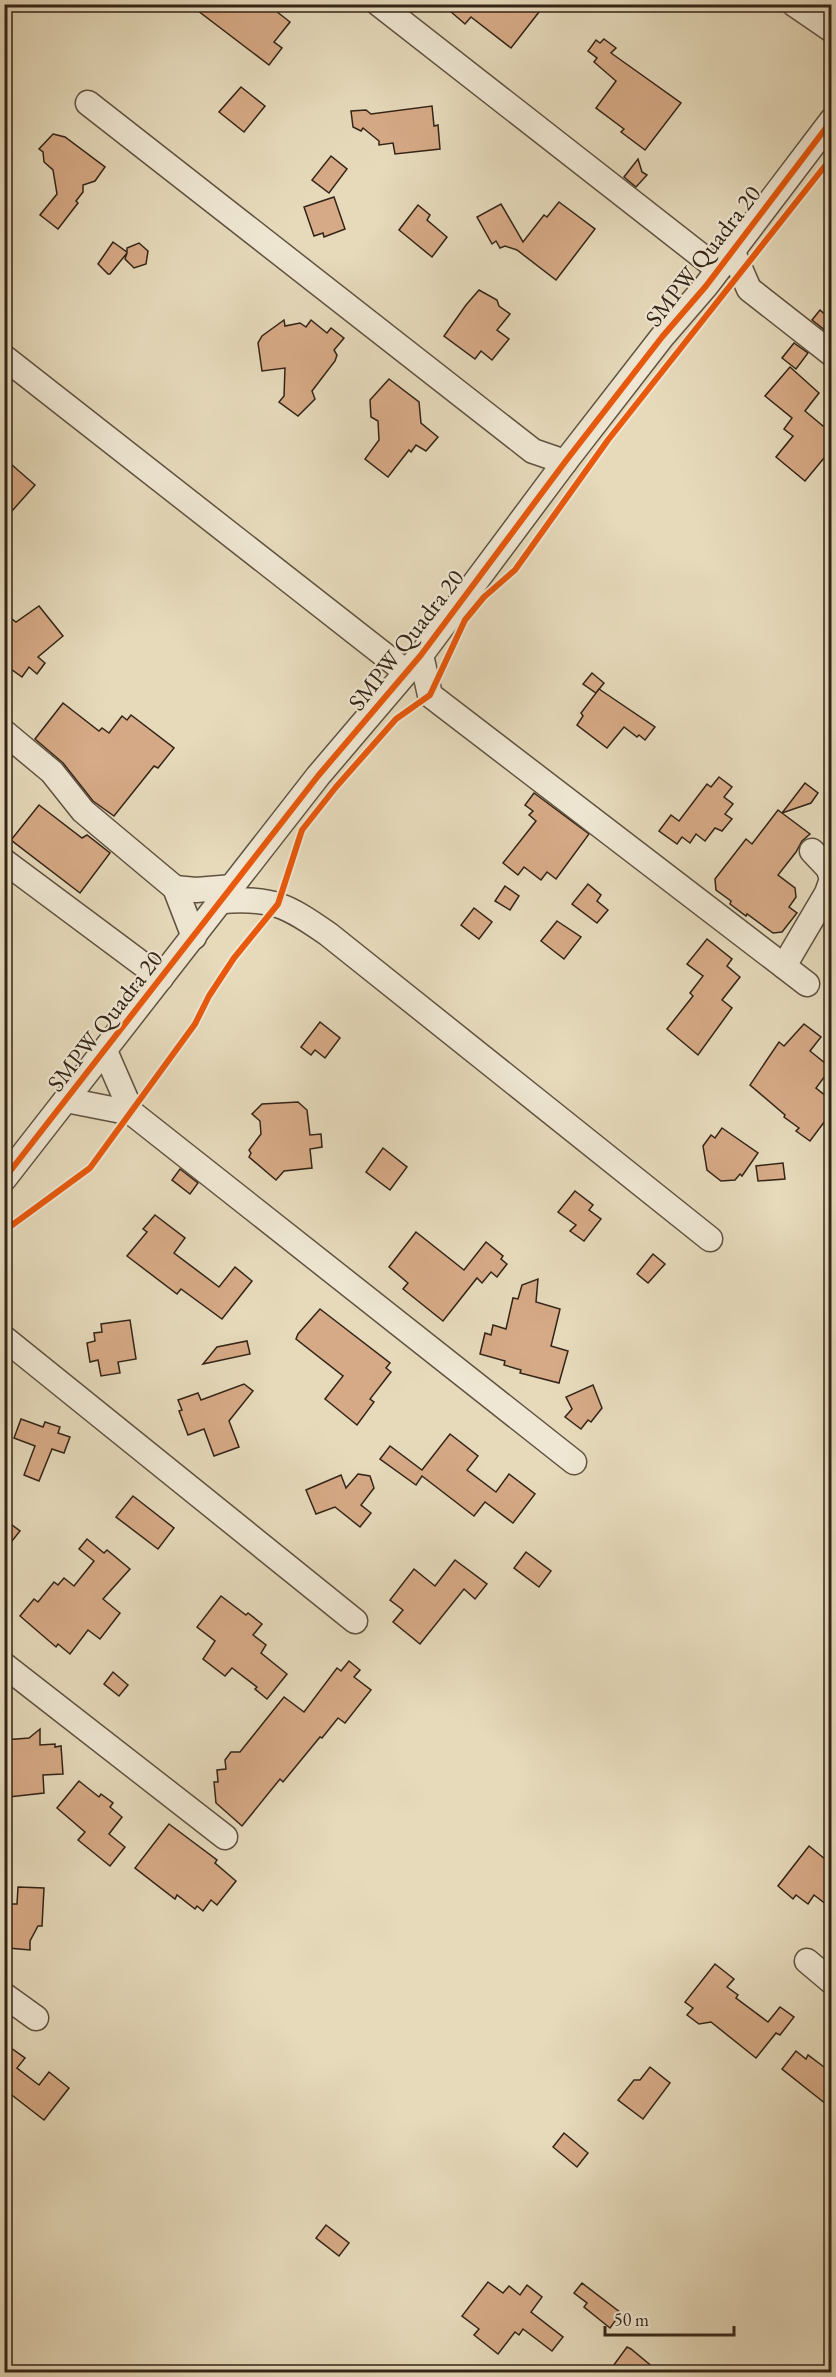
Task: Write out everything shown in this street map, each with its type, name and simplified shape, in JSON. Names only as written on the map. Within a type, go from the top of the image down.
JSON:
[{"type":"street","points":[[379,4],[712,278],[749,289],[831,354]]},
{"type":"street","points":[[794,4],[831,30]]},
{"type":"street","points":[[88,103],[533,451],[565,462]]},
{"type":"street","name":"SMPW Quadra 20","points":[[4,1179],[318,776],[381,704],[662,337],[712,278],[831,120]]},
{"type":"street","points":[[732,250],[749,289]]},
{"type":"street","points":[[5,358],[413,663],[430,695],[807,984]]},
{"type":"street","points":[[533,451],[545,488]]},
{"type":"street","points":[[381,704],[430,695]]},
{"type":"street","points":[[4,732],[52,772],[83,811],[175,888],[194,937]]},
{"type":"street","points":[[784,966],[827,893],[831,878],[828,868],[812,851]]},
{"type":"street","points":[[4,861],[161,978]]},
{"type":"street","points":[[175,888],[254,899],[278,904],[293,911],[328,934],[710,1239]]},
{"type":"street","points":[[105,1051],[132,1113]]},
{"type":"street","points":[[66,1100],[132,1113],[574,1462]]},
{"type":"street","points":[[4,1338],[355,1621]]},
{"type":"street","points":[[4,1665],[225,1837]]},
{"type":"street","points":[[807,1961],[831,1982]]},
{"type":"street","points":[[4,1995],[36,2018]]},
{"type":"building","points":[[189,4],[267,4],[290,22],[274,42],[282,48],[269,65]]},
{"type":"building","points":[[442,4],[529,4],[539,12],[511,48],[471,17],[465,24]]},
{"type":"building","points":[[604,39],[616,48],[611,53],[681,103],[645,150],[621,132],[624,129],[596,108],[616,81],[594,62],[597,58],[588,51],[596,40],[600,43]]},
{"type":"building","points":[[241,87],[265,106],[244,132],[219,112]]},
{"type":"building","points":[[432,106],[434,126],[438,125],[440,149],[395,154],[393,143],[379,145],[379,141],[363,128],[361,131],[353,127],[351,111],[366,110],[371,114]]},
{"type":"building","points":[[53,134],[65,137],[105,167],[95,181],[83,185],[83,192],[76,201],[78,203],[58,229],[40,215],[57,194],[53,170],[44,162],[43,152],[39,149]]},
{"type":"building","points":[[331,156],[347,169],[329,193],[312,180]]},
{"type":"building","points":[[638,159],[642,172],[647,175],[636,187],[624,177]]},
{"type":"building","points":[[334,197],[345,229],[324,237],[323,233],[314,236],[304,207]]},
{"type":"building","points":[[559,202],[595,229],[556,280],[517,250],[505,246],[500,248],[496,241],[492,244],[477,217],[501,204],[523,242],[544,215],[547,217]]},
{"type":"building","points":[[418,205],[430,215],[427,220],[447,237],[432,257],[399,230]]},
{"type":"building","points":[[113,242],[127,252],[127,248],[139,243],[148,251],[146,264],[134,268],[125,259],[127,253],[108,274],[98,264]]},
{"type":"building","points":[[479,290],[497,300],[499,306],[510,314],[497,330],[509,339],[492,360],[481,351],[475,359],[444,336]]},
{"type":"building","points":[[820,310],[831,320],[826,331],[812,320]]},
{"type":"building","points":[[284,320],[285,326],[300,323],[306,327],[311,320],[327,333],[331,328],[344,338],[334,350],[337,355],[335,361],[312,391],[315,399],[298,416],[279,402],[284,396],[285,368],[262,371],[258,343],[262,336]]},
{"type":"building","points":[[794,343],[808,353],[796,369],[782,358]]},
{"type":"building","points":[[790,367],[819,393],[805,411],[823,426],[831,425],[831,463],[824,458],[805,481],[776,457],[793,436],[784,429],[792,418],[765,396]]},
{"type":"building","points":[[389,379],[419,402],[421,423],[438,437],[426,451],[416,445],[411,452],[409,450],[388,477],[365,459],[379,440],[378,421],[371,417],[370,400]]},
{"type":"building","points":[[4,458],[35,485],[12,511],[4,504]]},
{"type":"building","points":[[39,606],[63,636],[38,657],[45,663],[37,674],[29,667],[22,677],[4,664],[4,613],[16,622]]},
{"type":"building","points":[[592,673],[604,683],[596,693],[583,684]]},
{"type":"building","points":[[599,689],[655,727],[645,740],[624,727],[607,748],[577,725],[583,716],[581,713]]},
{"type":"building","points":[[63,703],[99,731],[102,728],[109,733],[122,716],[127,720],[131,715],[174,748],[158,768],[154,766],[114,816],[93,801],[63,763],[35,739]]},
{"type":"building","points":[[719,777],[732,787],[724,797],[733,804],[725,814],[732,819],[722,831],[715,828],[705,841],[696,834],[690,843],[682,837],[677,844],[659,831],[671,815],[679,821],[707,784],[711,787]]},
{"type":"building","points":[[805,783],[818,793],[811,803],[782,813]]},
{"type":"building","points":[[534,793],[589,834],[556,879],[547,872],[541,880],[524,867],[518,875],[503,863],[536,821],[529,815],[533,811],[525,805]]},
{"type":"building","points":[[39,805],[82,838],[87,835],[110,853],[80,893],[11,840]]},
{"type":"building","points":[[778,810],[810,834],[802,841],[778,875],[795,888],[796,897],[789,907],[797,913],[782,932],[773,933],[730,904],[731,901],[716,890],[715,879],[746,839],[752,844]]},
{"type":"building","points":[[588,884],[601,895],[597,901],[608,910],[597,923],[572,904]]},
{"type":"building","points":[[505,886],[519,896],[510,910],[495,901]]},
{"type":"building","points":[[474,908],[492,922],[479,939],[461,925]]},
{"type":"building","points":[[557,921],[581,937],[564,959],[541,941]]},
{"type":"building","points":[[707,939],[732,959],[727,966],[740,977],[722,1000],[732,1008],[698,1055],[667,1029],[693,996],[690,993],[703,976],[687,964]]},
{"type":"building","points":[[320,1022],[340,1038],[325,1058],[315,1050],[311,1055],[301,1047]]},
{"type":"building","points":[[804,1024],[821,1037],[810,1051],[831,1068],[816,1088],[831,1100],[831,1113],[810,1141],[796,1131],[799,1128],[750,1085],[779,1042],[784,1046]]},
{"type":"building","points":[[298,1102],[307,1110],[310,1135],[321,1134],[322,1147],[310,1149],[312,1168],[284,1171],[276,1180],[249,1157],[251,1153],[249,1150],[261,1134],[260,1121],[252,1114],[262,1104]]},
{"type":"building","points":[[722,1128],[758,1153],[742,1176],[740,1174],[735,1180],[721,1181],[707,1170],[703,1146],[711,1135],[715,1138]]},
{"type":"building","points":[[383,1148],[407,1167],[390,1190],[366,1172]]},
{"type":"building","points":[[783,1163],[785,1179],[758,1181],[756,1166]]},
{"type":"building","points":[[180,1169],[198,1183],[190,1194],[172,1180]]},
{"type":"building","points":[[575,1191],[593,1205],[589,1210],[601,1219],[584,1241],[570,1231],[576,1225],[558,1212]]},
{"type":"building","points":[[155,1215],[185,1238],[174,1253],[219,1287],[235,1267],[252,1281],[222,1319],[181,1289],[177,1294],[127,1256],[147,1232],[143,1229]]},
{"type":"building","points":[[416,1232],[464,1270],[486,1242],[503,1256],[501,1259],[507,1264],[497,1277],[491,1272],[482,1283],[477,1278],[443,1321],[403,1289],[408,1283],[389,1267]]},
{"type":"building","points":[[653,1254],[665,1264],[648,1283],[637,1274]]},
{"type":"building","points":[[538,1279],[536,1302],[560,1309],[551,1346],[568,1351],[559,1383],[520,1373],[521,1370],[504,1365],[505,1361],[480,1354],[485,1333],[491,1335],[493,1325],[506,1329],[513,1298],[518,1299],[522,1285]]},
{"type":"building","points":[[320,1309],[390,1363],[386,1368],[391,1372],[370,1399],[374,1402],[357,1425],[325,1399],[343,1376],[296,1339]]},
{"type":"building","points":[[130,1320],[136,1359],[118,1362],[120,1373],[101,1376],[98,1360],[90,1362],[87,1343],[95,1341],[94,1333],[102,1332],[101,1324]]},
{"type":"building","points":[[247,1341],[250,1354],[203,1364],[217,1347]]},
{"type":"building","points":[[244,1384],[253,1391],[229,1421],[239,1447],[214,1456],[204,1429],[188,1435],[179,1411],[182,1410],[178,1400],[198,1393],[201,1400]]},
{"type":"building","points":[[593,1385],[602,1408],[591,1422],[588,1420],[581,1429],[565,1417],[572,1409],[566,1397]]},
{"type":"building","points":[[21,1419],[43,1427],[45,1422],[60,1427],[58,1433],[70,1437],[64,1453],[52,1449],[39,1481],[24,1475],[35,1446],[14,1438]]},
{"type":"building","points":[[450,1434],[478,1456],[467,1470],[496,1492],[509,1474],[535,1494],[513,1523],[485,1502],[474,1516],[422,1476],[416,1485],[380,1459],[390,1446],[422,1470]]},
{"type":"building","points":[[358,1474],[370,1476],[374,1488],[361,1505],[371,1513],[360,1527],[335,1507],[316,1514],[306,1490],[341,1475],[346,1488]]},
{"type":"building","points":[[133,1496],[174,1528],[158,1549],[116,1517]]},
{"type":"building","points":[[4,1519],[20,1531],[4,1551]]},
{"type":"building","points":[[87,1539],[104,1553],[107,1550],[130,1569],[103,1599],[120,1613],[100,1639],[88,1630],[70,1654],[58,1644],[56,1647],[20,1616],[34,1599],[38,1602],[54,1582],[58,1585],[64,1578],[74,1586],[94,1561],[79,1549]]},
{"type":"building","points":[[526,1552],[551,1571],[539,1587],[514,1568]]},
{"type":"building","points":[[455,1560],[487,1584],[475,1599],[464,1589],[420,1644],[393,1622],[403,1610],[390,1600],[414,1569],[435,1586]]},
{"type":"building","points":[[221,1596],[262,1624],[253,1635],[266,1645],[261,1653],[287,1674],[267,1699],[255,1689],[257,1687],[232,1668],[225,1676],[203,1659],[215,1641],[197,1627]]},
{"type":"building","points":[[349,1661],[360,1670],[354,1677],[371,1690],[345,1723],[338,1718],[283,1782],[280,1779],[242,1826],[216,1803],[214,1782],[218,1782],[217,1770],[226,1769],[225,1760],[231,1752],[240,1752],[284,1697],[304,1712],[337,1668],[341,1671]]},
{"type":"building","points":[[113,1672],[128,1685],[119,1696],[104,1684]]},
{"type":"building","points":[[40,1729],[40,1745],[61,1746],[63,1774],[43,1775],[44,1793],[9,1797],[8,1794],[4,1794],[4,1740],[29,1738]]},
{"type":"building","points":[[79,1781],[99,1797],[101,1794],[113,1803],[110,1807],[122,1817],[109,1834],[125,1847],[110,1866],[78,1840],[85,1832],[57,1808]]},
{"type":"building","points":[[169,1824],[217,1860],[215,1863],[236,1881],[217,1905],[211,1900],[203,1911],[197,1906],[195,1909],[177,1895],[175,1899],[135,1868]]},
{"type":"building","points":[[809,1846],[831,1864],[831,1908],[814,1895],[808,1904],[796,1895],[793,1899],[778,1886]]},
{"type":"building","points":[[18,1887],[44,1888],[42,1926],[38,1926],[30,1941],[30,1950],[8,1948],[9,1934],[4,1934],[4,1904],[17,1904]]},
{"type":"building","points":[[715,1964],[734,1979],[727,1987],[738,1995],[736,1998],[768,2022],[780,2007],[794,2017],[780,2035],[776,2033],[756,2058],[711,2022],[699,2024],[687,2015],[693,2008],[685,2002]]},
{"type":"building","points":[[4,2043],[25,2058],[17,2068],[39,2085],[49,2072],[69,2088],[44,2120],[4,2089]]},
{"type":"building","points":[[796,2051],[806,2059],[808,2055],[824,2067],[831,2057],[831,2108],[782,2069]]},
{"type":"building","points":[[650,2067],[670,2083],[643,2119],[618,2100],[634,2080],[640,2080]]},
{"type":"building","points":[[564,2133],[588,2153],[577,2167],[553,2147]]},
{"type":"building","points":[[326,2225],[349,2243],[339,2256],[316,2238]]},
{"type":"building","points":[[488,2282],[503,2293],[509,2286],[520,2295],[527,2285],[542,2297],[531,2312],[563,2337],[552,2351],[523,2329],[519,2335],[515,2332],[498,2354],[474,2335],[479,2329],[462,2316]]},
{"type":"building","points":[[582,2283],[621,2313],[610,2328],[584,2307],[587,2303],[574,2293]]},
{"type":"building","points":[[627,2347],[631,2349],[660,2373],[608,2373]]},
{"type":"cycle path","points":[[4,1179],[318,776],[421,655],[565,462],[662,337],[706,286],[832,120]]},
{"type":"cycle path","points":[[4,1231],[90,1168],[195,1024],[209,996],[234,958],[278,904],[302,830],[336,787],[396,719],[430,695],[465,620],[484,597],[515,570],[608,440],[832,157]]}]
